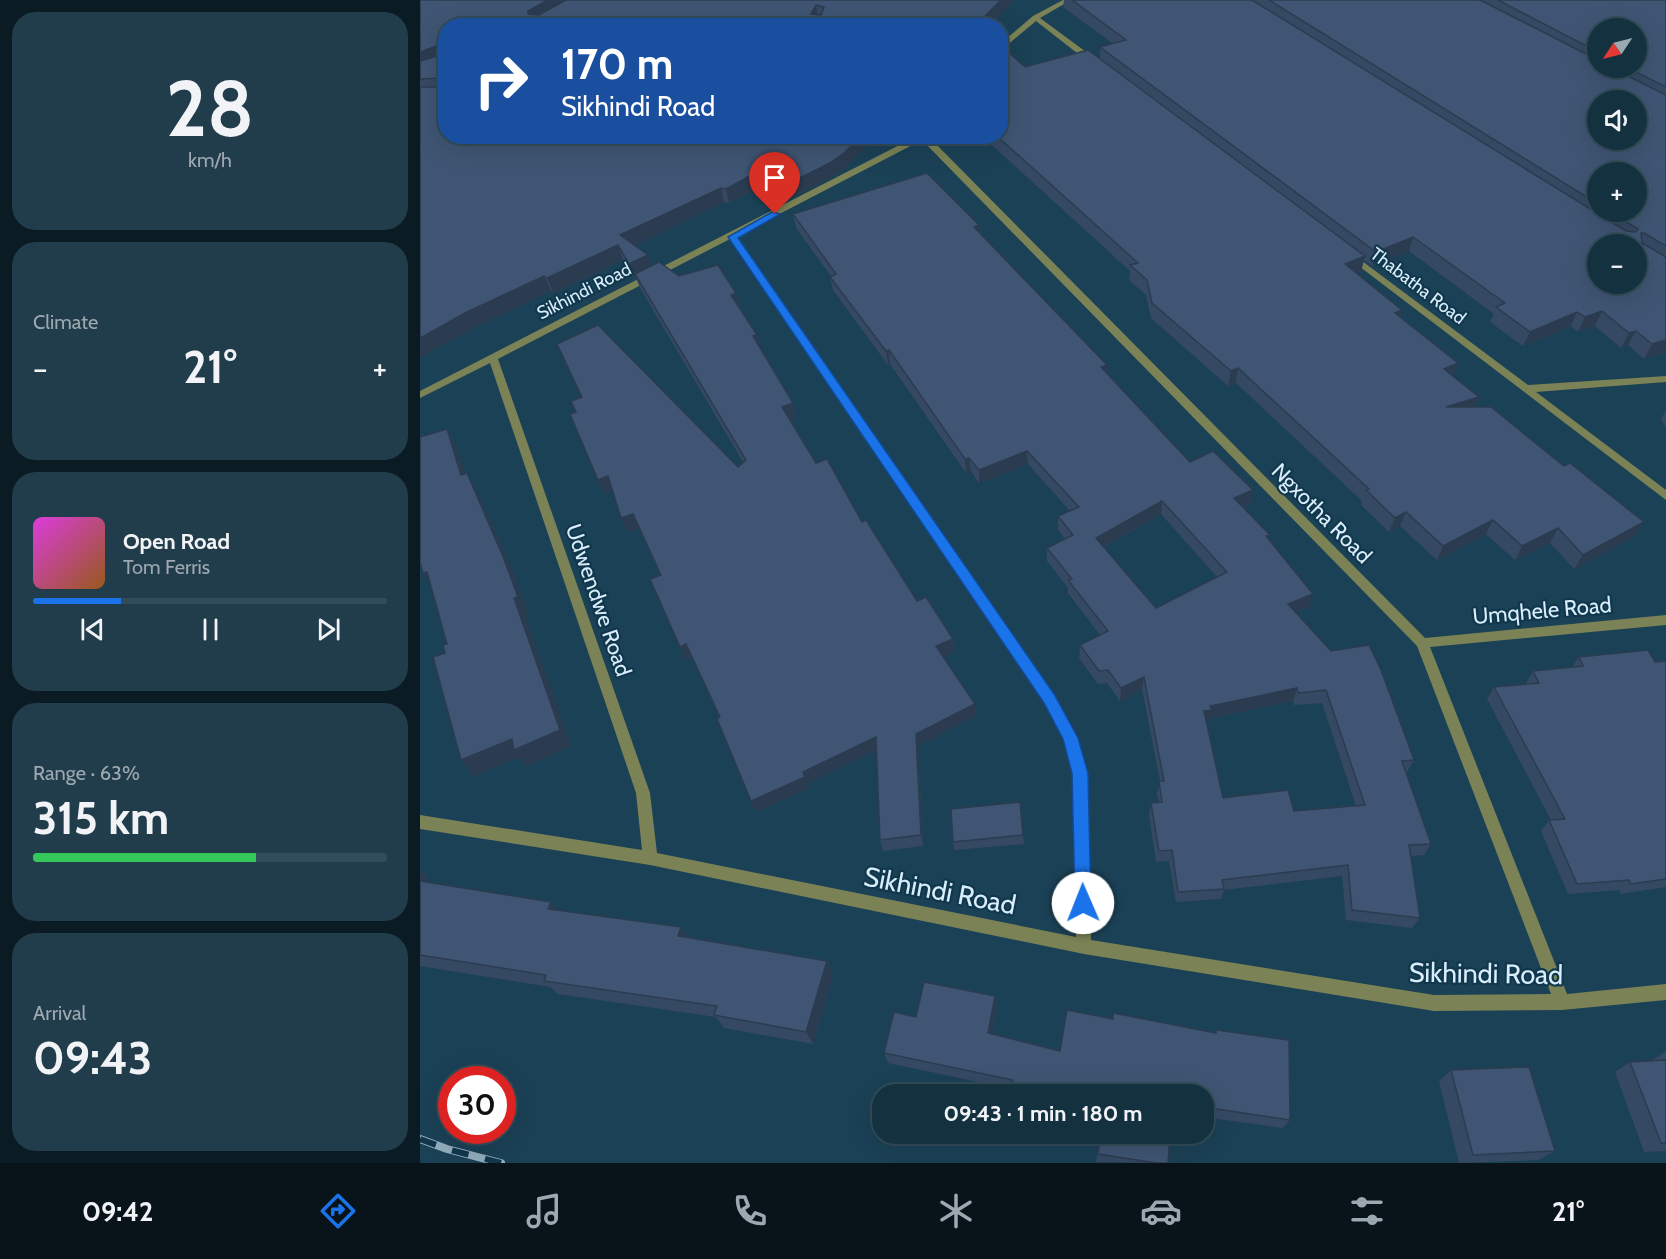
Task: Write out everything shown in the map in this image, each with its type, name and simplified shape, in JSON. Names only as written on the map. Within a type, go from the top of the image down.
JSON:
[{"type":"street","points":[[1008,40],[1035,17],[1068,0]]},
{"type":"street","points":[[1035,17],[1101,67]]},
{"type":"street","name":"Sikhindi Road","points":[[420,395],[733,237],[911,144]]},
{"type":"street","name":"Ngxotha Road","points":[[931,144],[1422,643],[1562,1002]]},
{"type":"street","points":[[733,237],[1049,698],[1071,738],[1080,773],[1084,946]]},
{"type":"street","name":"Thabatha Road","points":[[1338,246],[1666,496]]},
{"type":"street","name":"Udwendwe Road","points":[[494,359],[643,793],[650,858]]},
{"type":"street","points":[[1526,389],[1666,379]]},
{"type":"street","name":"Umqhele Road","points":[[1422,643],[1666,620]]},
{"type":"street","name":"Sikhindi Road","points":[[420,822],[650,858],[1084,946],[1434,1003],[1562,1002],[1666,992]]},
{"type":"building","points":[[420,0],[548,0],[528,11],[528,14],[539,15],[566,0],[1001,0],[983,18],[438,18],[438,45],[420,52]],"holes":[[[816,5],[824,7],[821,15],[811,14]]]},
{"type":"building","points":[[1072,0],[1252,0],[1587,207],[1587,222],[1611,222],[1626,231],[1636,232],[1638,229],[1626,222],[1647,222],[1647,162],[1587,162],[1587,197],[1269,0],[1480,0],[1587,54],[1587,78],[1632,78],[1666,95],[1666,246],[1644,233],[1587,234],[1587,294],[1647,294],[1647,246],[1666,257],[1666,340],[1652,344],[1636,331],[1629,333],[1602,311],[1585,317],[1577,312],[1530,332],[1496,307],[1505,303],[1413,237],[1376,252],[1100,47],[1126,40]]},
{"type":"building","points":[[1498,0],[1666,0],[1666,87],[1647,78],[1647,18],[1587,18],[1587,46]]},
{"type":"building","points":[[1088,50],[1365,256],[1345,264],[1402,310],[1395,313],[1458,363],[1444,369],[1479,397],[1446,407],[1491,407],[1564,466],[1570,463],[1644,522],[1583,555],[1558,528],[1522,546],[1493,520],[1443,546],[1406,512],[1395,518],[1366,490],[1369,489],[1238,368],[1231,371],[1152,303],[1147,280],[1130,265],[1138,263],[1006,144],[1008,144],[1008,52],[1025,67]]},
{"type":"building","points":[[438,56],[438,78],[420,79],[420,61]]},
{"type":"building","points":[[420,87],[438,87],[438,144],[853,144],[828,164],[776,190],[761,170],[726,189],[721,188],[620,235],[648,255],[629,264],[618,245],[465,313],[420,338]]},
{"type":"building","points":[[927,173],[979,225],[974,227],[1107,365],[1101,367],[1190,462],[1213,451],[1253,490],[1234,498],[1270,535],[1266,536],[1313,594],[1288,604],[1331,651],[1369,645],[1381,670],[1414,760],[1402,761],[1431,844],[1409,845],[1420,918],[1352,910],[1348,865],[1222,880],[1224,889],[1178,892],[1172,850],[1159,851],[1151,803],[1162,802],[1159,781],[1164,781],[1144,677],[1121,688],[1108,670],[1099,671],[1080,645],[1108,631],[1068,580],[1072,579],[1047,548],[1073,535],[1058,516],[1079,507],[1027,451],[979,470],[969,458],[965,459],[889,350],[886,351],[830,277],[836,274],[793,214]],"holes":[[[1162,501],[1227,572],[1156,608],[1096,538]],[[1297,688],[1298,693],[1326,690],[1365,805],[1294,811],[1288,790],[1223,798],[1204,711],[1212,710],[1210,706]]]},
{"type":"building","points":[[659,262],[679,276],[718,265],[736,293],[731,295],[757,335],[753,336],[793,403],[782,407],[816,463],[827,459],[862,522],[866,520],[917,601],[926,597],[953,639],[936,646],[975,704],[916,734],[921,835],[880,840],[876,737],[803,772],[805,777],[751,801],[717,719],[720,717],[686,644],[680,647],[650,579],[661,575],[633,514],[621,518],[608,476],[598,480],[570,414],[576,412],[571,401],[582,397],[557,344],[598,325],[738,467],[746,460],[635,274]]},
{"type":"building","points":[[447,429],[461,475],[467,473],[504,559],[518,597],[514,598],[560,730],[514,750],[512,739],[461,760],[433,657],[445,653],[443,645],[447,644],[427,572],[423,573],[420,562],[420,437]]},
{"type":"building","points":[[1648,650],[1655,662],[1666,661],[1666,879],[1631,884],[1629,880],[1577,884],[1549,820],[1565,819],[1494,687],[1539,683],[1533,671],[1583,666],[1579,657]]},
{"type":"building","points":[[1020,802],[1023,835],[953,842],[951,809]]},
{"type":"building","points":[[420,881],[551,902],[548,909],[681,927],[678,936],[827,961],[806,1032],[714,1015],[717,1006],[544,981],[546,975],[420,955]]},
{"type":"building","points":[[924,982],[995,996],[988,1033],[1060,1051],[1067,1010],[1113,1019],[1113,1013],[1216,1033],[1216,1030],[1289,1040],[1290,1120],[1214,1109],[1214,1084],[1012,1084],[1013,1080],[884,1053],[894,1012],[916,1017]]},
{"type":"building","points":[[1666,1060],[1666,1143],[1661,1143],[1630,1062]]},
{"type":"building","points":[[1529,1067],[1555,1151],[1473,1155],[1451,1070]]},
{"type":"building","points":[[1100,1144],[1169,1144],[1168,1163],[1098,1154]]},
{"type":"railway","points":[[420,1139],[447,1149],[501,1163]]},
{"type":"route","points":[[775,214],[733,237],[1049,698],[1071,738],[1080,773],[1083,903]]}]
